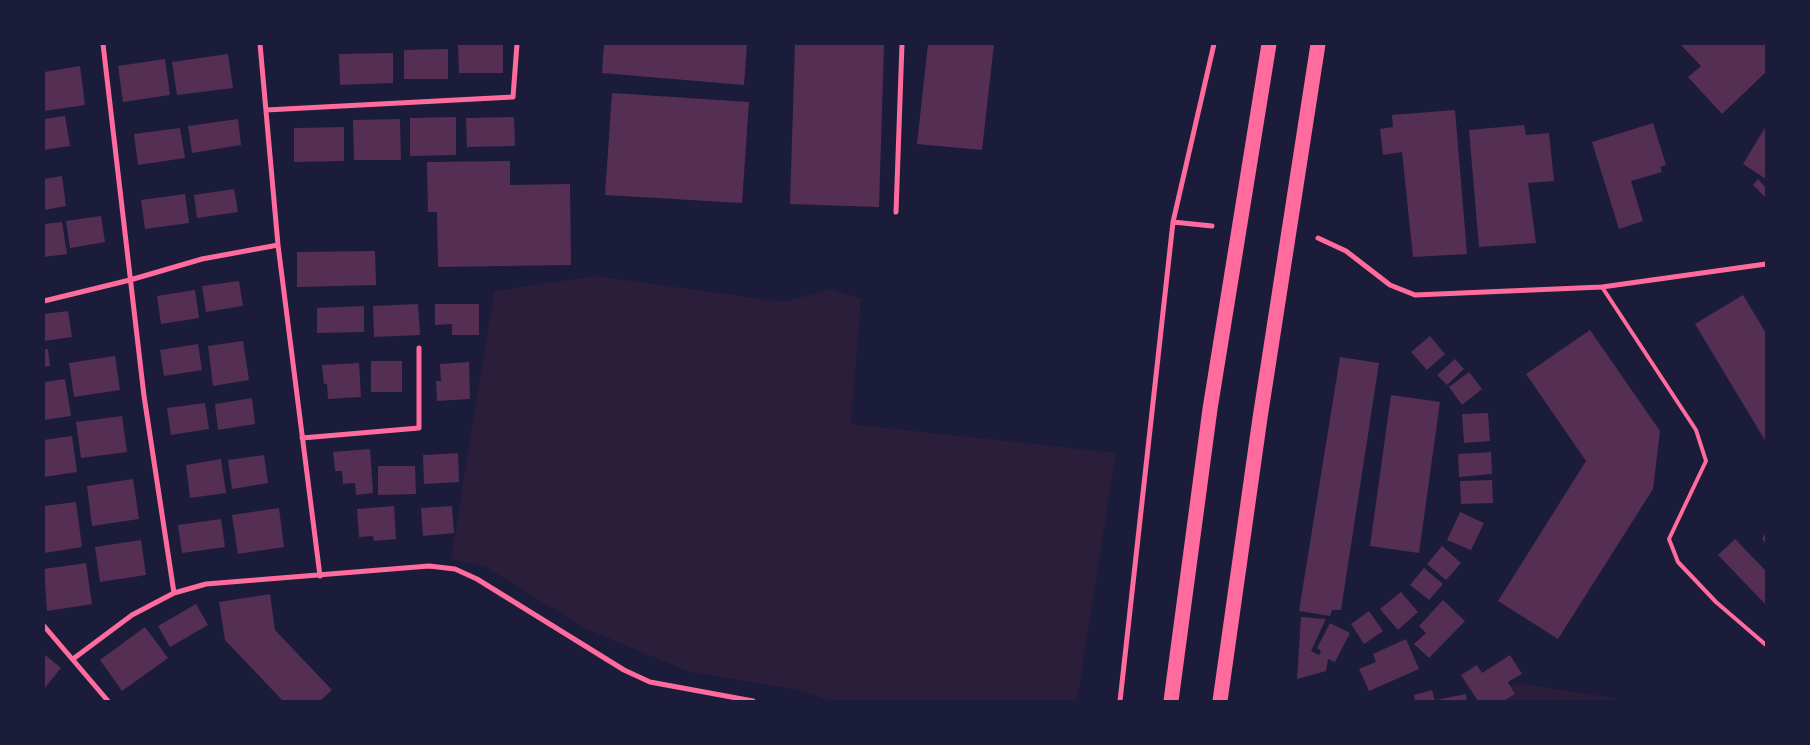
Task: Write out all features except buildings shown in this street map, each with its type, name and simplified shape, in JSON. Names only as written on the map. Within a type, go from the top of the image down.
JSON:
[{"type":"highway","points":[[1171,701],[1210,409],[1269,44]]},
{"type":"highway","points":[[1220,701],[1261,409],[1318,44]]},
{"type":"street","points":[[103,44],[144,396],[174,593]]},
{"type":"street","points":[[260,44],[278,245],[320,576]]},
{"type":"street","points":[[266,110],[513,97],[517,44]]},
{"type":"street","points":[[896,212],[902,44]]},
{"type":"street","points":[[1120,701],[1173,222],[1214,44]]},
{"type":"street","points":[[1173,222],[1212,226]]},
{"type":"street","points":[[1318,238],[1346,251],[1390,284],[1415,296],[1602,287],[1766,264]]},
{"type":"street","points":[[44,301],[130,280],[202,259],[278,245]]},
{"type":"street","points":[[302,438],[419,428],[419,348]]},
{"type":"street","points":[[73,659],[132,615],[174,593],[206,584],[429,566],[455,569],[495,590],[624,670],[650,682],[753,701]]},
{"type":"street","points":[[44,626],[108,701]]},
{"type":"lane","points":[[1602,287],[1696,430],[1706,461],[1670,539],[1678,562],[1716,602],[1766,645]]},
{"type":"shaded area","points":[[595,276],[784,302],[830,289],[861,299],[851,424],[1116,453],[1077,701],[833,701],[793,689],[687,671],[584,628],[486,567],[451,559],[494,291]]},
{"type":"shaded area","points":[[1516,683],[1615,698],[1616,701],[1475,701]]}]
